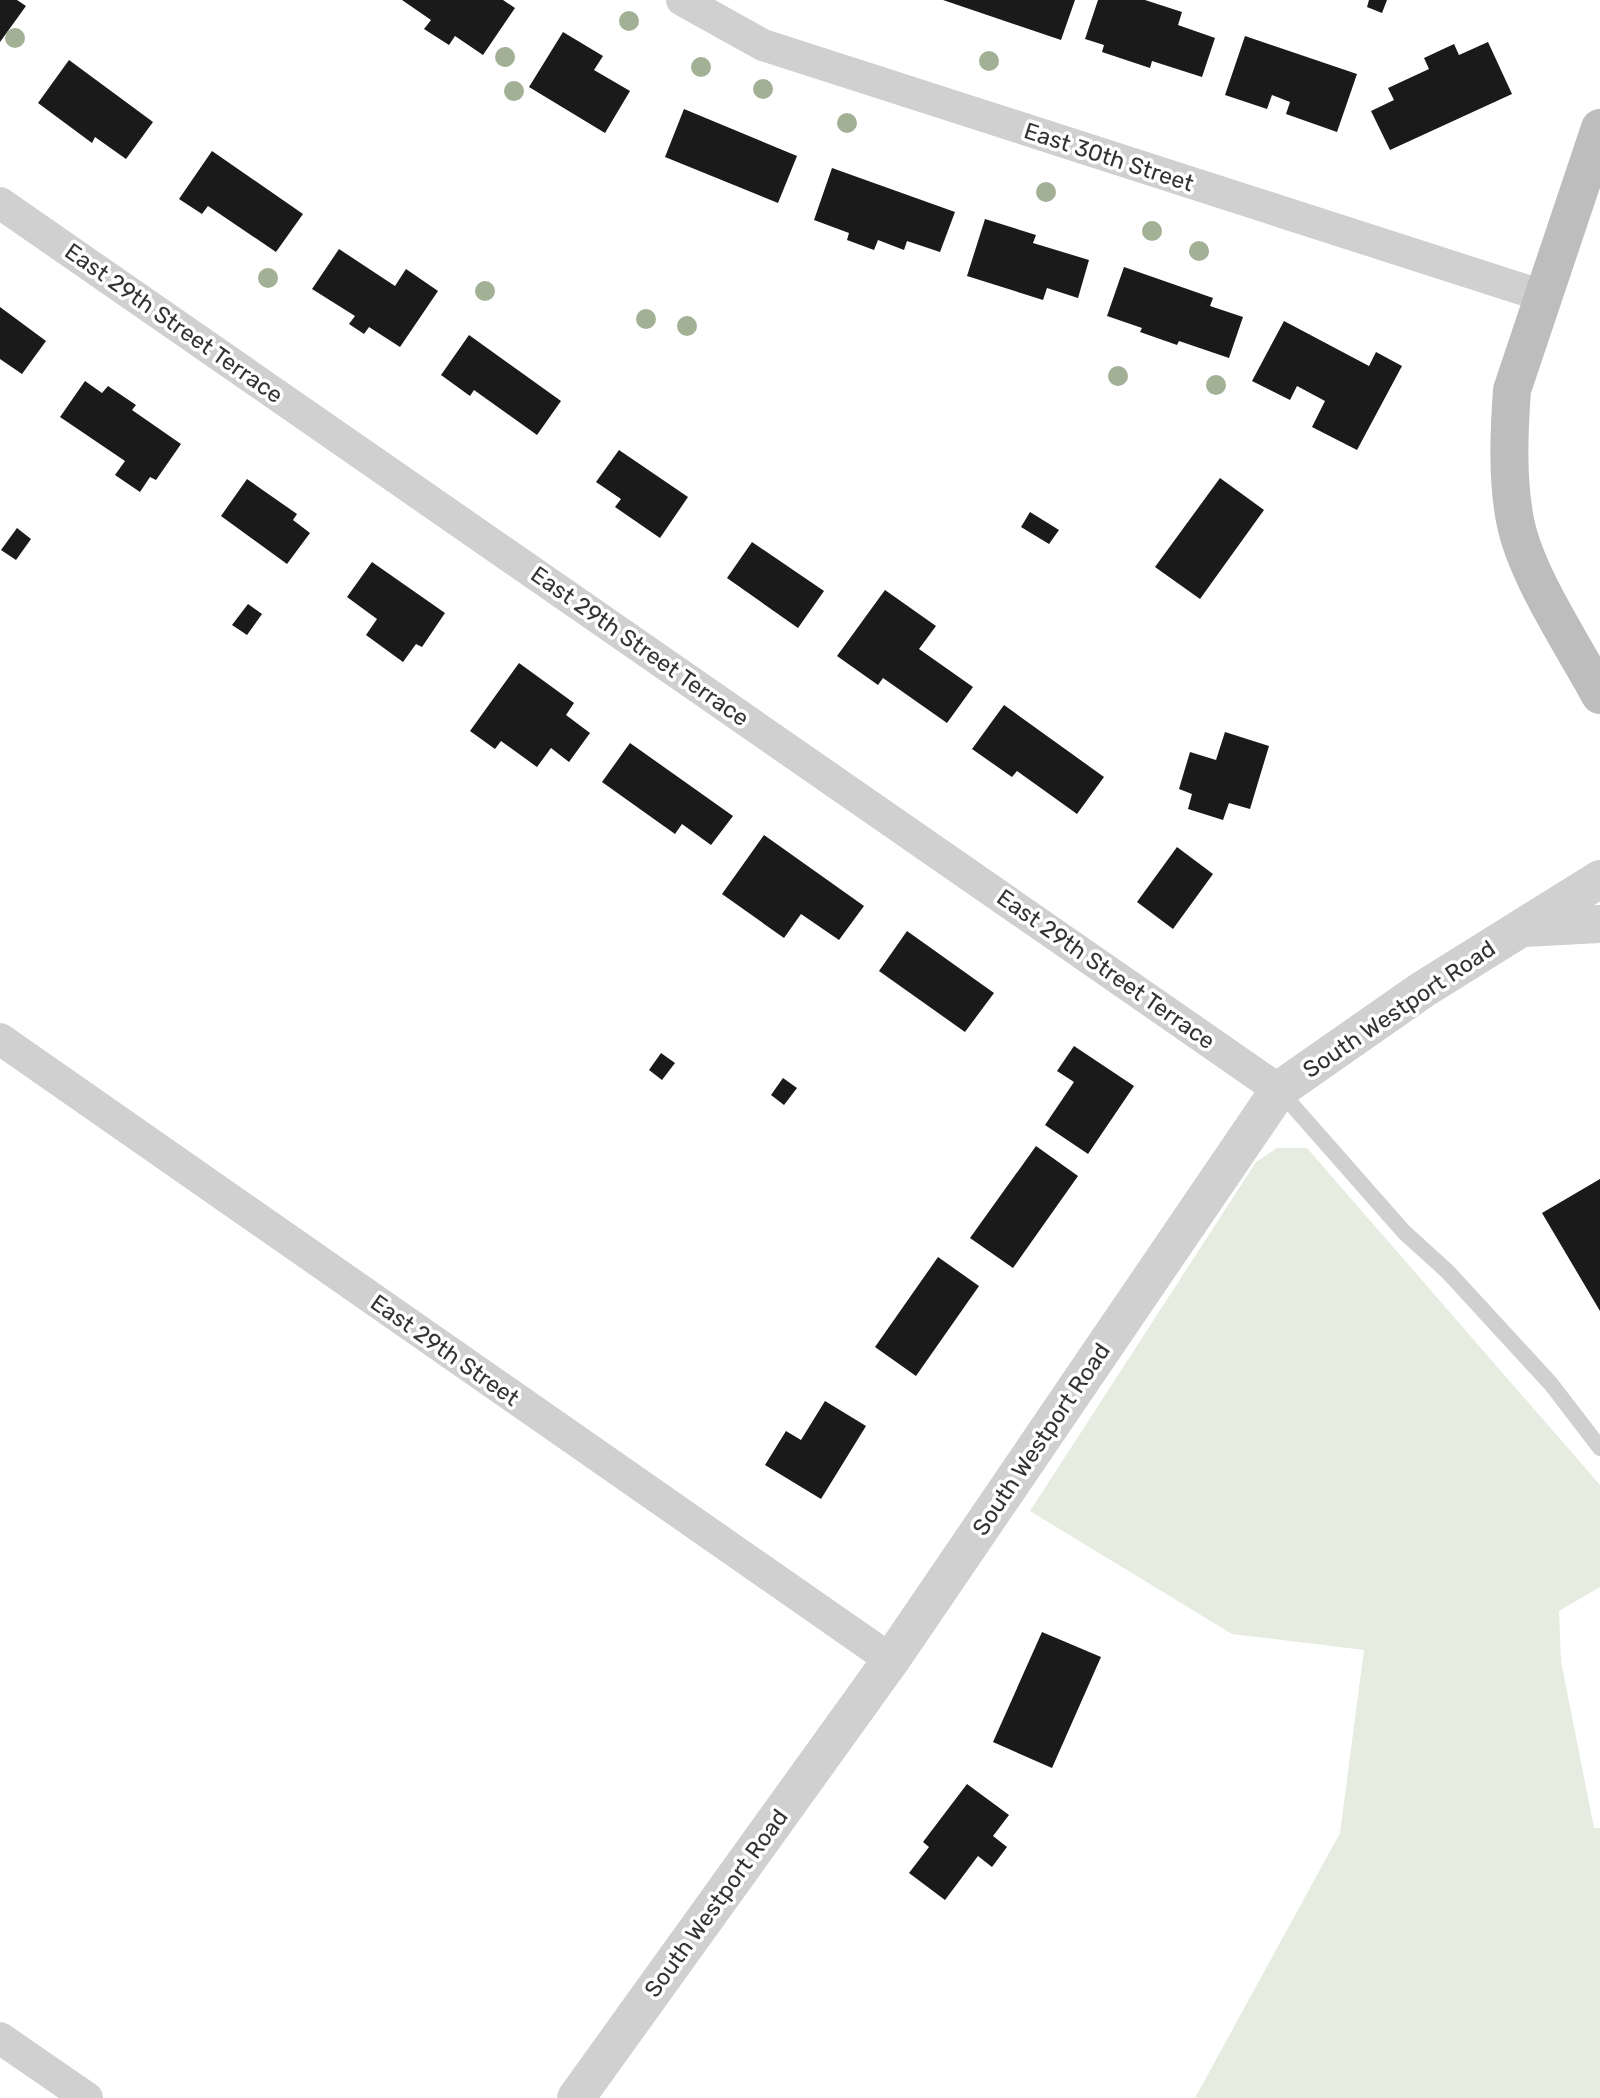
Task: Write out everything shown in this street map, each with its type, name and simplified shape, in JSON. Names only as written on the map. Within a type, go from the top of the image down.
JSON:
[{"type":"main road","points":[[1600,128],[1512,390],[1509,435],[1515,521],[1532,571],[1600,695]]},
{"type":"street","name":"East 30th Street","points":[[682,0],[763,45],[1543,296]]},
{"type":"street","name":"East 29th Street Terrace","points":[[0,203],[1279,1090]]},
{"type":"street","name":"South Westport Road","points":[[576,2098],[891,1660],[1279,1090],[1422,990],[1600,879]]},
{"type":"street","points":[[1522,928],[1600,924]]},
{"type":"street","name":"East 29th Street","points":[[0,1039],[891,1660]]},
{"type":"street","points":[[0,2038],[87,2098]]},
{"type":"lane","points":[[1279,1090],[1404,1232],[1448,1272],[1551,1384],[1600,1448]]},
{"type":"shaded area","points":[[1277,1148],[1307,1148],[1600,1485],[1600,1587],[1559,1611],[1561,1661],[1594,1828],[1600,1828],[1600,2098],[1195,2098],[1340,1833],[1364,1650],[1232,1634],[1030,1511],[1256,1162]]},
{"type":"building","points":[[0,0],[17,0],[26,6],[0,42]]},
{"type":"building","points":[[402,0],[503,0],[515,8],[483,55],[455,36],[449,45],[424,29],[431,20]]},
{"type":"building","points":[[943,0],[1075,0],[1061,40]]},
{"type":"building","points":[[1098,0],[1145,0],[1182,12],[1178,25],[1215,38],[1202,77],[1152,61],[1150,68],[1102,52],[1104,45],[1085,39]]},
{"type":"building","points":[[1369,0],[1387,0],[1382,13],[1367,7]]},
{"type":"building","points":[[563,32],[603,56],[594,70],[630,91],[605,133],[529,87]]},
{"type":"building","points":[[1245,36],[1357,74],[1337,132],[1286,114],[1290,102],[1272,95],[1267,109],[1225,95]]},
{"type":"building","points":[[1488,42],[1512,94],[1390,150],[1371,111],[1394,100],[1388,88],[1429,69],[1424,58],[1454,44],[1459,55]]},
{"type":"building","points":[[69,60],[153,122],[126,159],[95,137],[92,143],[38,103]]},
{"type":"building","points":[[684,109],[797,156],[778,203],[665,157]]},
{"type":"building","points":[[212,151],[303,214],[276,252],[208,206],[202,214],[179,199]]},
{"type":"building","points":[[832,168],[955,212],[940,252],[907,241],[904,250],[878,240],[874,250],[847,240],[849,233],[814,220]]},
{"type":"building","points":[[985,219],[1036,235],[1033,243],[1089,260],[1078,298],[1047,288],[1043,300],[967,276]]},
{"type":"building","points":[[339,249],[395,286],[406,269],[438,291],[400,347],[369,327],[364,334],[349,324],[355,316],[312,289]]},
{"type":"building","points":[[1124,267],[1213,298],[1210,306],[1243,317],[1229,358],[1179,341],[1177,345],[1140,332],[1142,328],[1107,316]]},
{"type":"building","points":[[0,307],[46,341],[22,374],[0,359]]},
{"type":"building","points":[[1284,321],[1369,366],[1376,352],[1402,366],[1357,450],[1312,427],[1325,401],[1297,386],[1290,400],[1252,381]]},
{"type":"building","points":[[469,335],[561,401],[537,435],[474,390],[470,396],[441,375]]},
{"type":"building","points":[[85,381],[102,393],[108,386],[136,405],[132,410],[181,444],[156,480],[150,477],[140,492],[115,475],[125,461],[60,417]]},
{"type":"building","points":[[619,450],[688,497],[660,538],[615,507],[621,499],[596,482]]},
{"type":"building","points":[[1220,478],[1264,510],[1200,599],[1155,567]]},
{"type":"building","points":[[247,479],[297,514],[293,520],[310,533],[287,564],[221,516]]},
{"type":"building","points":[[1030,512],[1059,530],[1049,544],[1021,527]]},
{"type":"building","points":[[17,528],[31,539],[16,560],[1,550]]},
{"type":"building","points":[[752,542],[824,591],[798,628],[727,578]]},
{"type":"building","points":[[372,562],[445,613],[422,647],[416,644],[403,662],[366,635],[377,619],[347,597]]},
{"type":"building","points":[[885,590],[936,626],[919,649],[973,687],[947,723],[883,678],[878,685],[837,656]]},
{"type":"building","points":[[248,604],[262,614],[247,635],[232,625]]},
{"type":"building","points":[[519,663],[574,703],[566,715],[590,733],[569,762],[551,748],[537,767],[501,741],[495,749],[470,731]]},
{"type":"building","points":[[1004,705],[1104,777],[1077,814],[1017,771],[1012,777],[972,749]]},
{"type":"building","points":[[1225,732],[1269,746],[1250,809],[1229,803],[1223,820],[1188,809],[1192,794],[1179,789],[1190,752],[1216,760]]},
{"type":"building","points":[[630,743],[733,816],[711,845],[682,824],[675,834],[602,782]]},
{"type":"building","points":[[764,835],[864,906],[839,940],[801,914],[784,938],[722,894]]},
{"type":"building","points":[[1177,847],[1213,874],[1173,929],[1137,902]]},
{"type":"building","points":[[907,931],[994,993],[965,1032],[879,971]]},
{"type":"building","points":[[1074,1046],[1134,1086],[1088,1154],[1045,1125],[1074,1082],[1057,1071]]},
{"type":"building","points":[[661,1053],[675,1063],[662,1080],[649,1070]]},
{"type":"building","points":[[783,1078],[797,1088],[784,1105],[771,1095]]},
{"type":"building","points":[[1036,1146],[1078,1176],[1013,1268],[970,1238]]},
{"type":"building","points":[[1600,1179],[1600,1311],[1542,1213]]},
{"type":"building","points":[[938,1257],[979,1286],[916,1376],[875,1347]]},
{"type":"building","points":[[825,1401],[866,1426],[821,1499],[765,1465],[786,1431],[801,1440]]},
{"type":"building","points":[[1042,1632],[1101,1657],[1052,1768],[993,1742]]},
{"type":"building","points":[[967,1784],[1009,1815],[993,1836],[1007,1847],[992,1867],[978,1856],[945,1900],[909,1873],[929,1847],[923,1842]]}]
